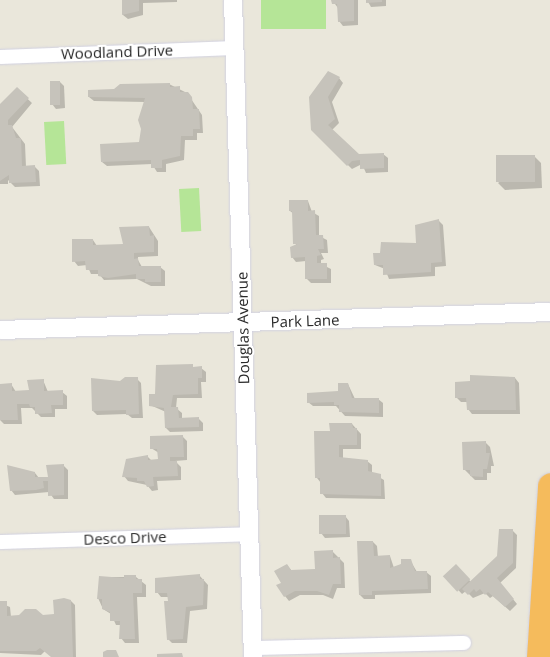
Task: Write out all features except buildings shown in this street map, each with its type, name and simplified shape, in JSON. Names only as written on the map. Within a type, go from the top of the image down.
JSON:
[{"type":"highway","points":[[539,657],[550,485]]},
{"type":"street","name":"Douglas Avenue","points":[[233,0],[253,653]]},
{"type":"street","name":"Woodland Drive","points":[[0,57],[234,48]]},
{"type":"street","name":"Park Lane","points":[[0,330],[550,312]]},
{"type":"street","name":"Desco Drive","points":[[0,542],[249,534]]},
{"type":"street","points":[[253,653],[464,643]]},
{"type":"green space","points":[[261,0],[326,0],[326,29],[261,29]]},
{"type":"green space","points":[[64,121],[66,164],[46,165],[44,122]]},
{"type":"green space","points":[[199,188],[201,231],[181,232],[179,189]]}]
